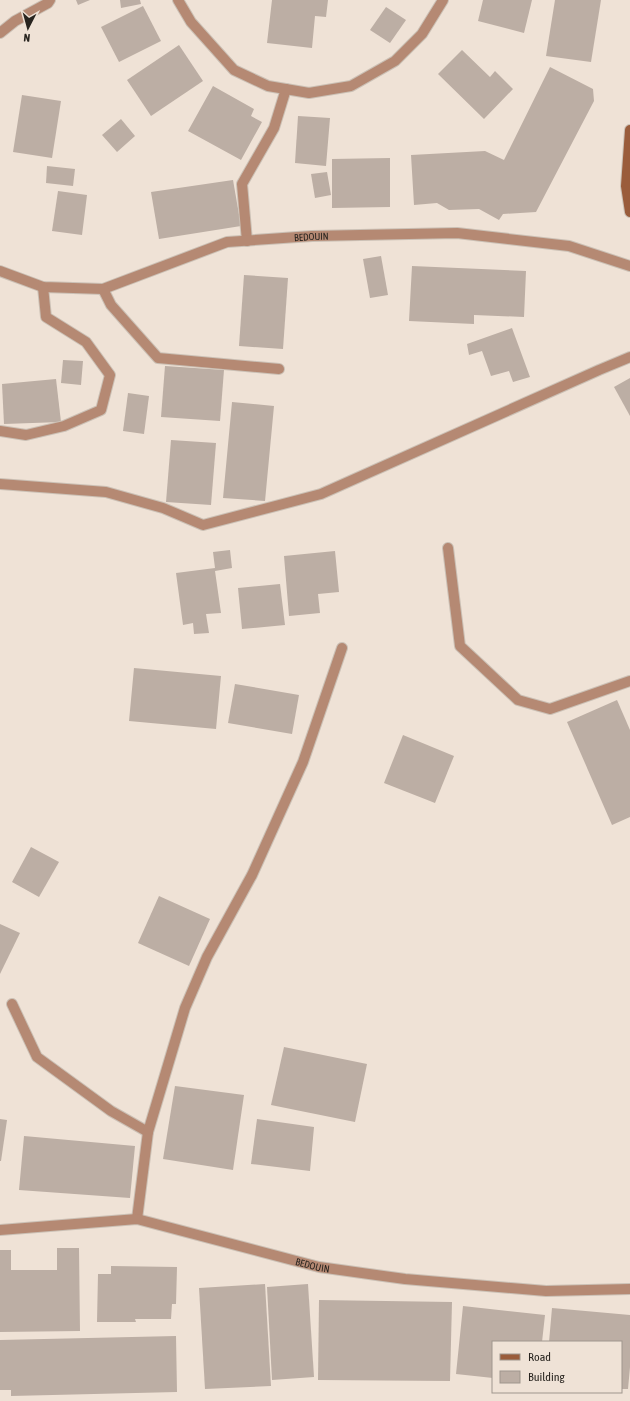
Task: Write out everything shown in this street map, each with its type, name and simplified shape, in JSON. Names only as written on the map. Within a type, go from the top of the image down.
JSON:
[{"type":"main road","points":[[630,130],[626,186],[630,212]]},
{"type":"street","points":[[0,33],[15,21],[48,3],[50,0]]},
{"type":"street","points":[[178,0],[191,22],[234,70],[268,86],[309,93],[351,86],[395,61],[422,34],[443,0]]},
{"type":"street","points":[[247,241],[242,184],[274,128],[286,89]]},
{"type":"street","name":"BEDOUIN","points":[[0,271],[44,287],[103,289],[226,242],[349,235],[457,232],[569,246],[630,266]]},
{"type":"street","points":[[0,431],[26,435],[64,426],[101,410],[110,375],[86,342],[46,317],[44,287]]},
{"type":"street","points":[[103,289],[111,306],[158,358],[279,369]]},
{"type":"street","points":[[0,484],[106,492],[163,508],[203,525],[321,494],[630,357]]},
{"type":"street","points":[[448,548],[460,646],[518,700],[550,709],[630,681]]},
{"type":"street","points":[[137,1218],[148,1132],[185,1008],[207,957],[252,875],[303,762],[342,648]]},
{"type":"street","points":[[12,1004],[37,1057],[111,1111],[148,1132]]},
{"type":"street","name":"BEDOUIN","points":[[0,1230],[137,1218],[319,1267],[405,1279],[546,1290],[630,1289]]},
{"type":"building","points":[[76,0],[90,0],[78,5]]},
{"type":"building","points":[[120,0],[140,0],[141,4],[121,8]]},
{"type":"building","points":[[272,0],[328,0],[326,17],[315,16],[312,48],[267,43]]},
{"type":"building","points":[[483,0],[532,0],[524,33],[478,21]]},
{"type":"building","points":[[555,0],[601,0],[591,62],[546,56]]},
{"type":"building","points":[[143,6],[161,41],[119,62],[101,27]]},
{"type":"building","points":[[386,7],[406,20],[390,43],[370,30]]},
{"type":"building","points":[[179,45],[203,81],[151,116],[127,80]]},
{"type":"building","points":[[462,50],[490,77],[495,71],[513,89],[484,119],[438,74]]},
{"type":"building","points":[[550,67],[593,89],[594,101],[536,212],[503,214],[499,220],[479,209],[449,210],[437,203],[414,205],[411,155],[485,151],[504,160]]},
{"type":"building","points":[[213,86],[254,109],[251,116],[262,122],[241,160],[188,131]]},
{"type":"building","points":[[22,95],[61,101],[52,158],[13,152]]},
{"type":"building","points":[[298,116],[330,118],[326,166],[295,163]]},
{"type":"building","points":[[121,119],[135,136],[117,152],[102,135]]},
{"type":"building","points":[[390,158],[390,207],[332,208],[332,159]]},
{"type":"building","points":[[47,166],[75,169],[73,186],[46,183]]},
{"type":"building","points":[[327,172],[331,195],[315,198],[311,174]]},
{"type":"building","points":[[233,180],[241,226],[159,239],[151,192]]},
{"type":"building","points":[[58,191],[87,195],[82,235],[52,231]]},
{"type":"building","points":[[381,256],[388,295],[370,298],[363,259]]},
{"type":"building","points":[[412,266],[526,271],[524,317],[474,315],[474,324],[409,321]]},
{"type":"building","points":[[244,275],[288,278],[283,349],[239,346]]},
{"type":"building","points":[[512,328],[530,377],[513,382],[509,371],[491,376],[482,351],[469,355],[467,344]]},
{"type":"building","points":[[63,360],[83,361],[81,385],[61,383]]},
{"type":"building","points":[[165,366],[224,370],[220,421],[161,417]]},
{"type":"building","points":[[630,378],[630,416],[614,387]]},
{"type":"building","points":[[56,379],[61,422],[4,424],[2,384]]},
{"type":"building","points":[[128,393],[149,396],[144,434],[123,431]]},
{"type":"building","points":[[232,402],[274,406],[265,501],[223,498]]},
{"type":"building","points":[[171,440],[216,443],[211,505],[166,502]]},
{"type":"building","points":[[230,550],[232,568],[215,571],[221,613],[206,614],[209,633],[194,634],[193,623],[183,625],[176,573],[215,568],[213,552]]},
{"type":"building","points":[[335,551],[339,592],[318,594],[320,613],[289,616],[284,556]]},
{"type":"building","points":[[280,584],[285,625],[242,629],[238,588]]},
{"type":"building","points":[[134,668],[221,676],[216,729],[129,721]]},
{"type":"building","points":[[235,684],[299,695],[292,734],[228,723]]},
{"type":"building","points":[[617,700],[630,730],[630,817],[612,825],[567,722]]},
{"type":"building","points":[[403,735],[454,756],[435,803],[384,783]]},
{"type":"building","points":[[31,847],[59,862],[39,897],[12,882]]},
{"type":"building","points":[[159,896],[210,919],[189,966],[138,943]]},
{"type":"building","points":[[0,924],[20,933],[0,974]]},
{"type":"building","points":[[284,1047],[367,1064],[355,1122],[271,1105]]},
{"type":"building","points":[[175,1086],[244,1095],[233,1170],[163,1159]]},
{"type":"building","points":[[0,1119],[7,1120],[1,1161],[0,1161]]},
{"type":"building","points":[[257,1119],[314,1127],[310,1171],[251,1164]]},
{"type":"building","points":[[24,1136],[135,1146],[130,1198],[19,1190]]},
{"type":"building","points":[[57,1248],[79,1248],[80,1331],[0,1332],[0,1250],[11,1250],[11,1270],[57,1270]]},
{"type":"building","points":[[111,1266],[177,1267],[176,1304],[172,1304],[171,1319],[135,1319],[136,1322],[97,1322],[98,1274],[111,1274]]},
{"type":"building","points":[[265,1284],[271,1386],[205,1389],[199,1288]]},
{"type":"building","points":[[308,1284],[314,1377],[272,1380],[267,1287]]},
{"type":"building","points":[[319,1300],[452,1302],[450,1381],[318,1380]]},
{"type":"building","points":[[463,1306],[545,1315],[542,1341],[492,1341],[492,1378],[456,1374]]},
{"type":"building","points":[[552,1308],[630,1315],[630,1367],[628,1389],[622,1389],[622,1341],[549,1341]]},
{"type":"building","points":[[176,1336],[177,1392],[11,1396],[11,1390],[0,1390],[0,1340]]}]
